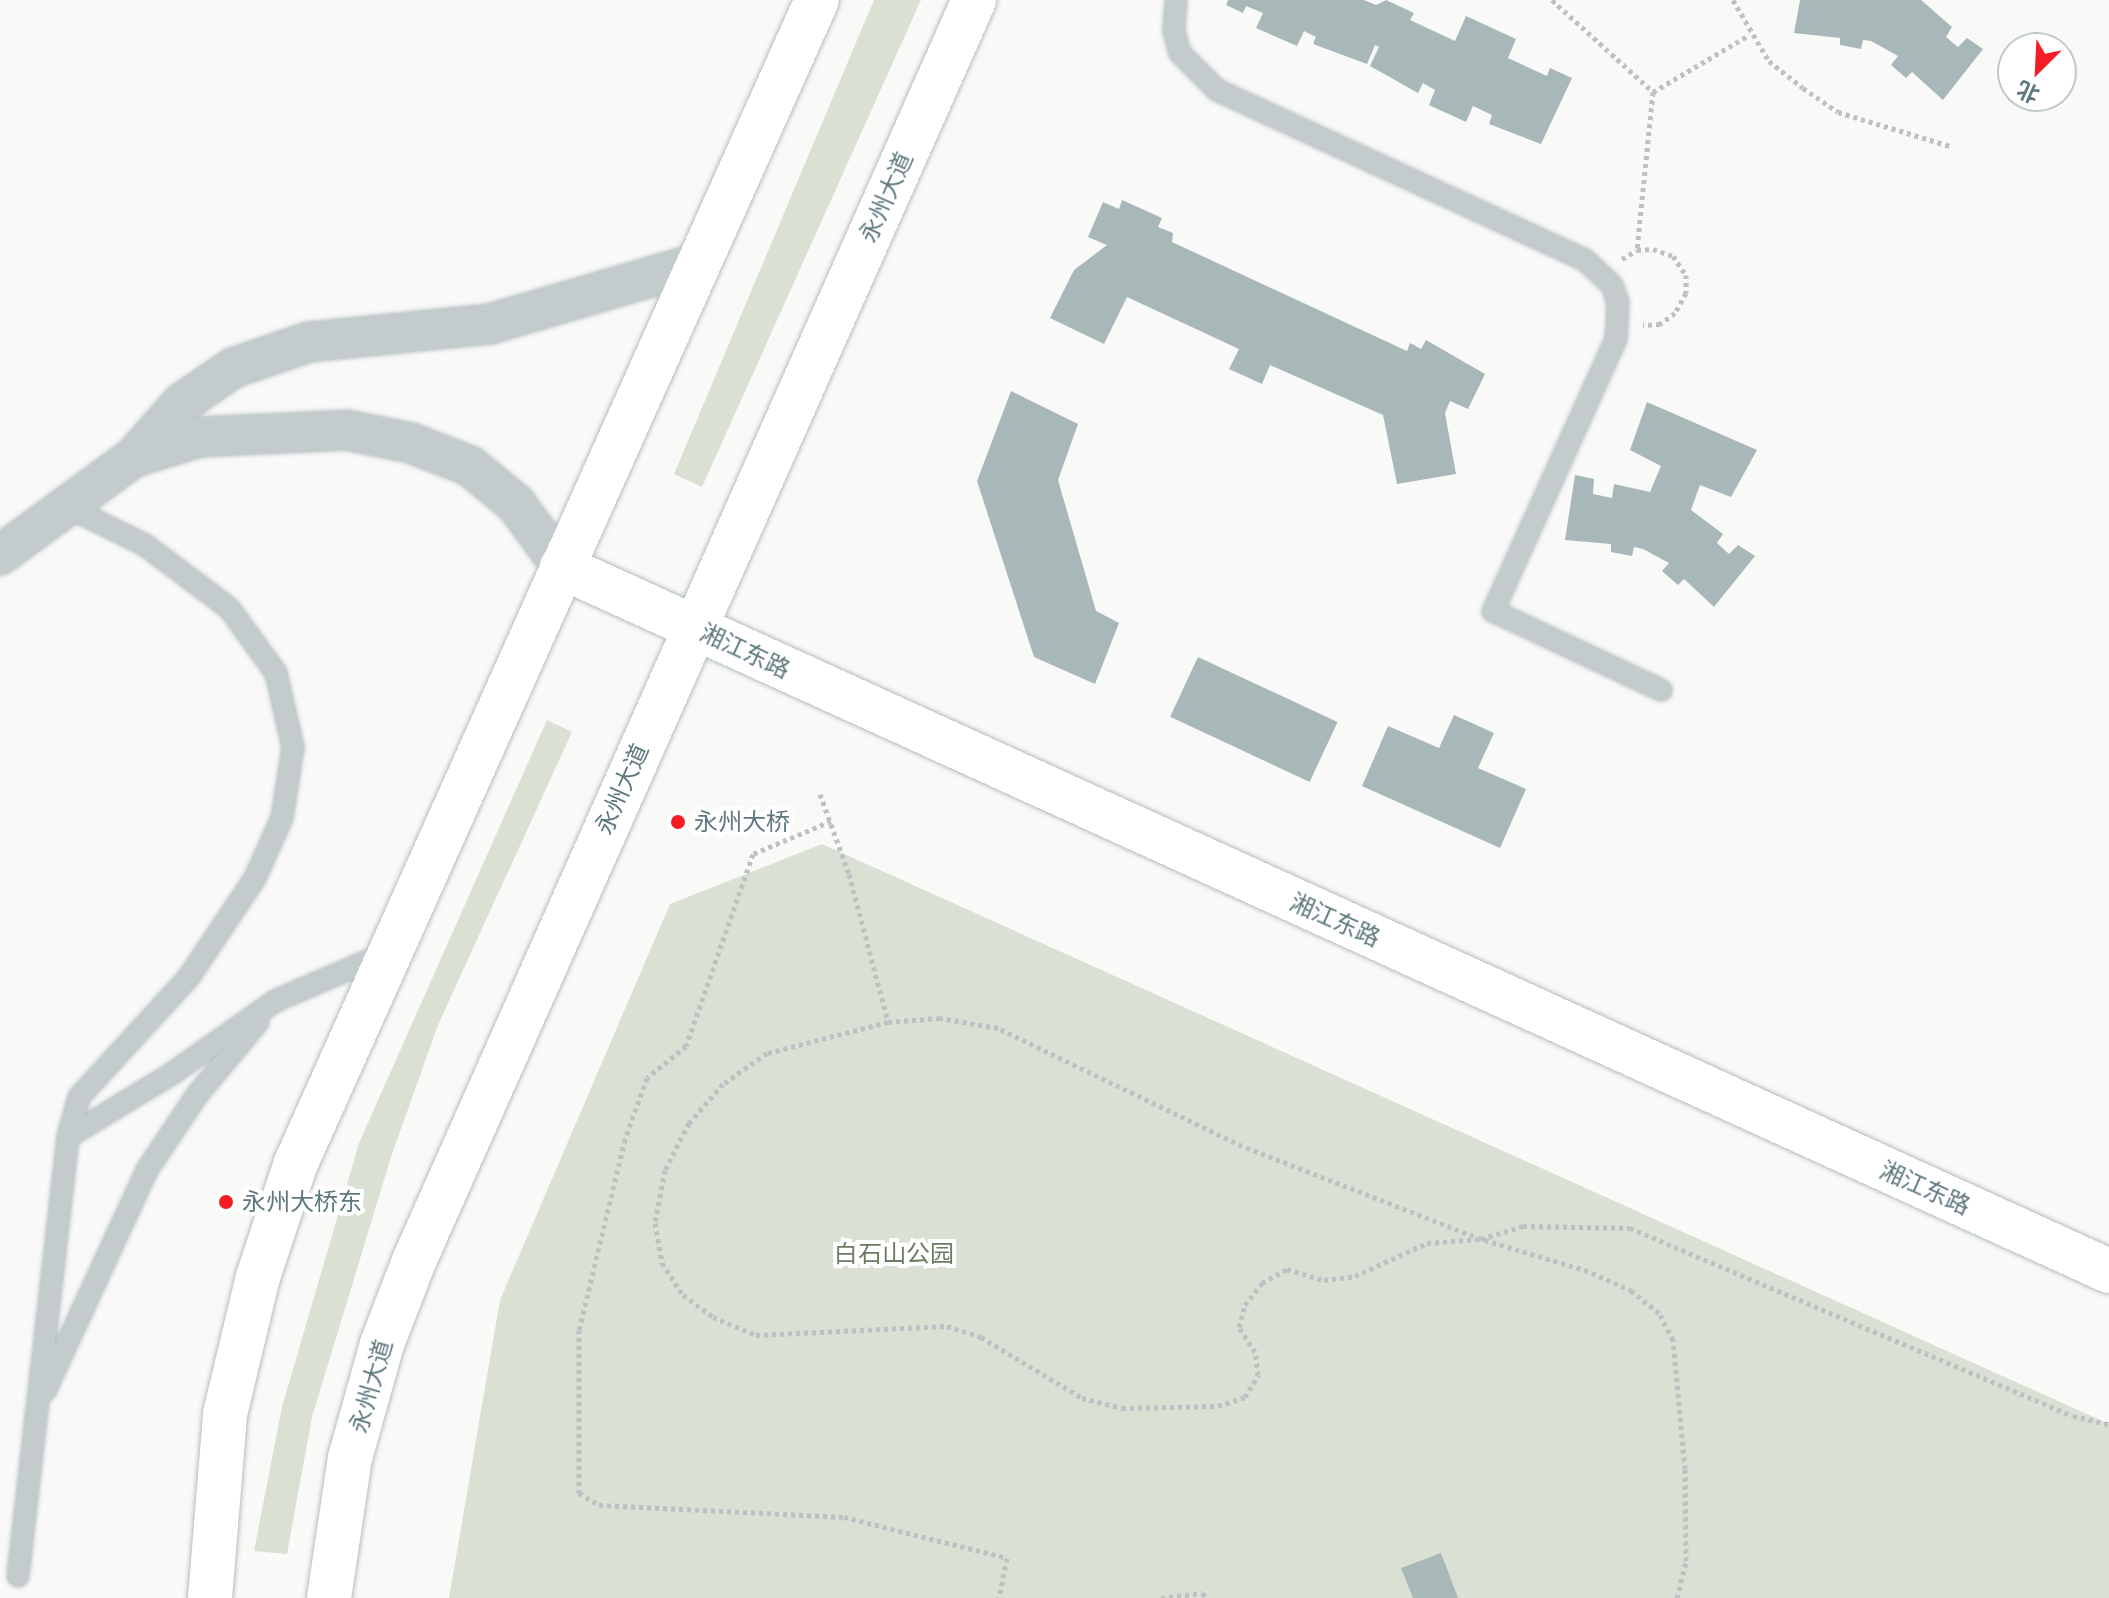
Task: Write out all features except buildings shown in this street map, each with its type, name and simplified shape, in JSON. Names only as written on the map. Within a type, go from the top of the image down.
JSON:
[{"type":"main road","points":[[210,1598],[225,1414],[258,1277],[296,1163],[817,0]]},
{"type":"main road","name":"永州大道","points":[[329,1598],[350,1458],[382,1344],[694,627],[974,0]]},
{"type":"main road","name":"湘江东路","points":[[562,567],[2109,1271]]},
{"type":"street","points":[[0,555],[134,457],[182,403],[233,368],[294,348],[490,324],[698,263]]},
{"type":"street","points":[[134,457],[200,437],[275,431],[346,430],[411,443],[470,466],[516,504],[562,567]]},
{"type":"lane","points":[[1176,0],[1174,31],[1180,53],[1217,90],[1585,260],[1608,280],[1619,318],[1616,339],[1493,611],[1661,690]]},
{"type":"lane","points":[[18,1576],[68,1137],[79,1097],[189,977],[255,878],[282,818],[293,747],[276,673],[229,608],[145,545],[66,506]]},
{"type":"lane","points":[[68,1137],[173,1073],[275,1001],[390,952]]},
{"type":"lane","points":[[37,1409],[147,1170],[197,1095],[275,1001]]},
{"type":"path","points":[[1552,0],[1653,92]]},
{"type":"path","points":[[1733,0],[1749,35],[1769,61],[1838,112],[1950,146]]},
{"type":"path","points":[[1653,92],[1749,35]]},
{"type":"path","points":[[1637,250],[1653,92]]},
{"type":"path","points":[[1608,280],[1618,261],[1637,250],[1673,256],[1686,275],[1686,293],[1675,313],[1660,324],[1640,325],[1619,318]]},
{"type":"path","points":[[820,794],[831,821],[888,1022]]},
{"type":"path","points":[[831,821],[753,854],[686,1046],[647,1078],[625,1139],[579,1330],[579,1493],[599,1505],[844,1517],[993,1554],[1007,1558],[999,1598]]},
{"type":"path","points":[[1677,1598],[1686,1561],[1685,1469],[1673,1340],[1659,1313],[1632,1291],[1588,1271],[1481,1239],[1242,1146],[998,1028],[940,1018],[888,1022],[767,1053],[723,1084],[689,1123],[665,1170],[655,1223],[662,1263],[683,1295],[713,1317],[756,1335],[884,1325],[947,1326],[981,1337],[1082,1398],[1122,1408],[1218,1406],[1245,1397],[1258,1375],[1255,1352],[1239,1327],[1245,1305],[1262,1283],[1287,1269],[1324,1280],[1355,1276],[1427,1243],[1481,1239],[1523,1226],[1630,1228],[2073,1416],[2109,1424]]},
{"type":"path","points":[[1161,1598],[1202,1593],[1207,1598]]},
{"type":"green space","points":[[874,0],[921,0],[702,487],[674,474]]},
{"type":"green space","points":[[547,720],[572,732],[438,1025],[391,1157],[312,1417],[287,1554],[254,1551],[282,1407],[359,1143]]},
{"type":"green space","name":"白石山公园","points":[[822,844],[2109,1424],[2109,1598],[449,1598],[500,1300],[670,904]]},
{"type":"place","name":"永州大桥","points":[[678,822]]},
{"type":"place","name":"永州大桥东","points":[[226,1202]]}]
